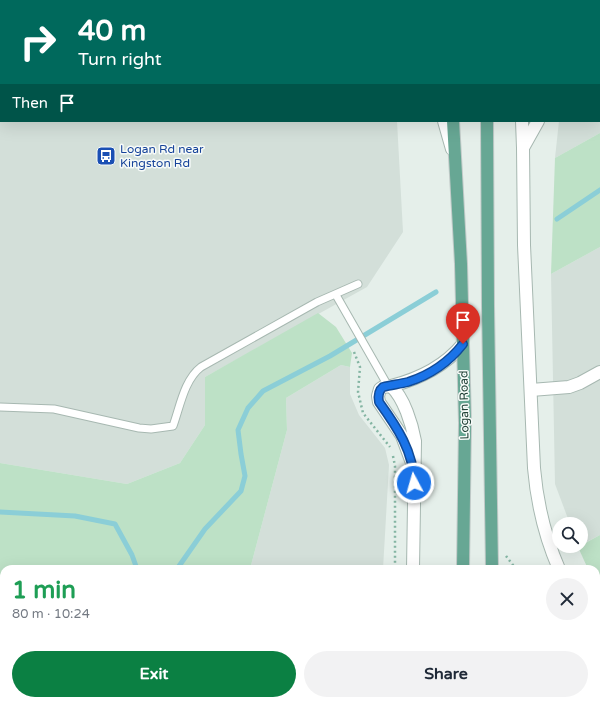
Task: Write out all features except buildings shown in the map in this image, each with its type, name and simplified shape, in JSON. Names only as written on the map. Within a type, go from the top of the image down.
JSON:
[{"type":"main road","name":"Logan Road","points":[[453,122],[461,264],[463,344],[463,565]]},
{"type":"main road","name":"Logan Road","points":[[487,122],[489,392],[494,565]]},
{"type":"street","points":[[444,122],[455,158]]},
{"type":"street","points":[[522,122],[524,148],[524,245],[532,439],[536,493],[546,535],[557,565]]},
{"type":"street","points":[[524,148],[537,122]]},
{"type":"street","points":[[414,472],[402,436],[379,402],[378,396],[380,389],[410,381],[429,372],[454,355],[463,344]]},
{"type":"street","points":[[531,390],[569,387],[600,372]]},
{"type":"street","points":[[389,386],[395,390],[400,398],[413,427],[415,441],[413,565]]},
{"type":"lane","points":[[0,407],[54,409],[139,428],[151,429],[173,426],[184,393],[192,378],[205,364],[317,302],[358,284]]},
{"type":"lane","points":[[336,294],[389,386]]},
{"type":"path","points":[[353,350],[360,367],[358,392],[363,413],[391,448]]},
{"type":"path","points":[[392,454],[395,466],[395,565]]},
{"type":"shaded area","points":[[0,122],[397,122],[403,232],[367,287],[205,377],[205,425],[180,463],[127,484],[0,463]]},
{"type":"shaded area","points":[[559,122],[600,122],[600,133],[555,158]]},
{"type":"shaded area","points":[[600,247],[600,535],[588,541],[588,517],[567,517],[555,484],[551,274]]},
{"type":"shaded area","points":[[341,365],[350,367],[350,394],[359,415],[385,448],[389,465],[383,565],[251,565],[287,430],[286,398]]},
{"type":"green space","points":[[600,133],[600,247],[551,274],[555,158]]},
{"type":"green space","points":[[318,313],[336,327],[352,353],[350,367],[341,365],[286,398],[287,430],[251,565],[0,565],[0,463],[127,484],[180,463],[205,425],[205,377]]},
{"type":"green space","points":[[600,535],[600,565],[586,565],[581,553],[588,553],[588,542]]},
{"type":"waterway","points":[[557,219],[600,190]]},
{"type":"waterway","points":[[180,565],[205,529],[241,491],[245,476],[238,430],[248,408],[263,391],[330,356],[436,292]]},
{"type":"waterway","points":[[0,512],[75,516],[115,524],[132,555],[136,565]]},
{"type":"place","name":"Logan Rd near Kingston Rd","points":[[106,156]]},
{"type":"route","points":[[414,483],[414,472],[402,436],[379,402],[378,396],[380,389],[410,381],[429,372],[440,366],[454,355],[463,344]]}]
